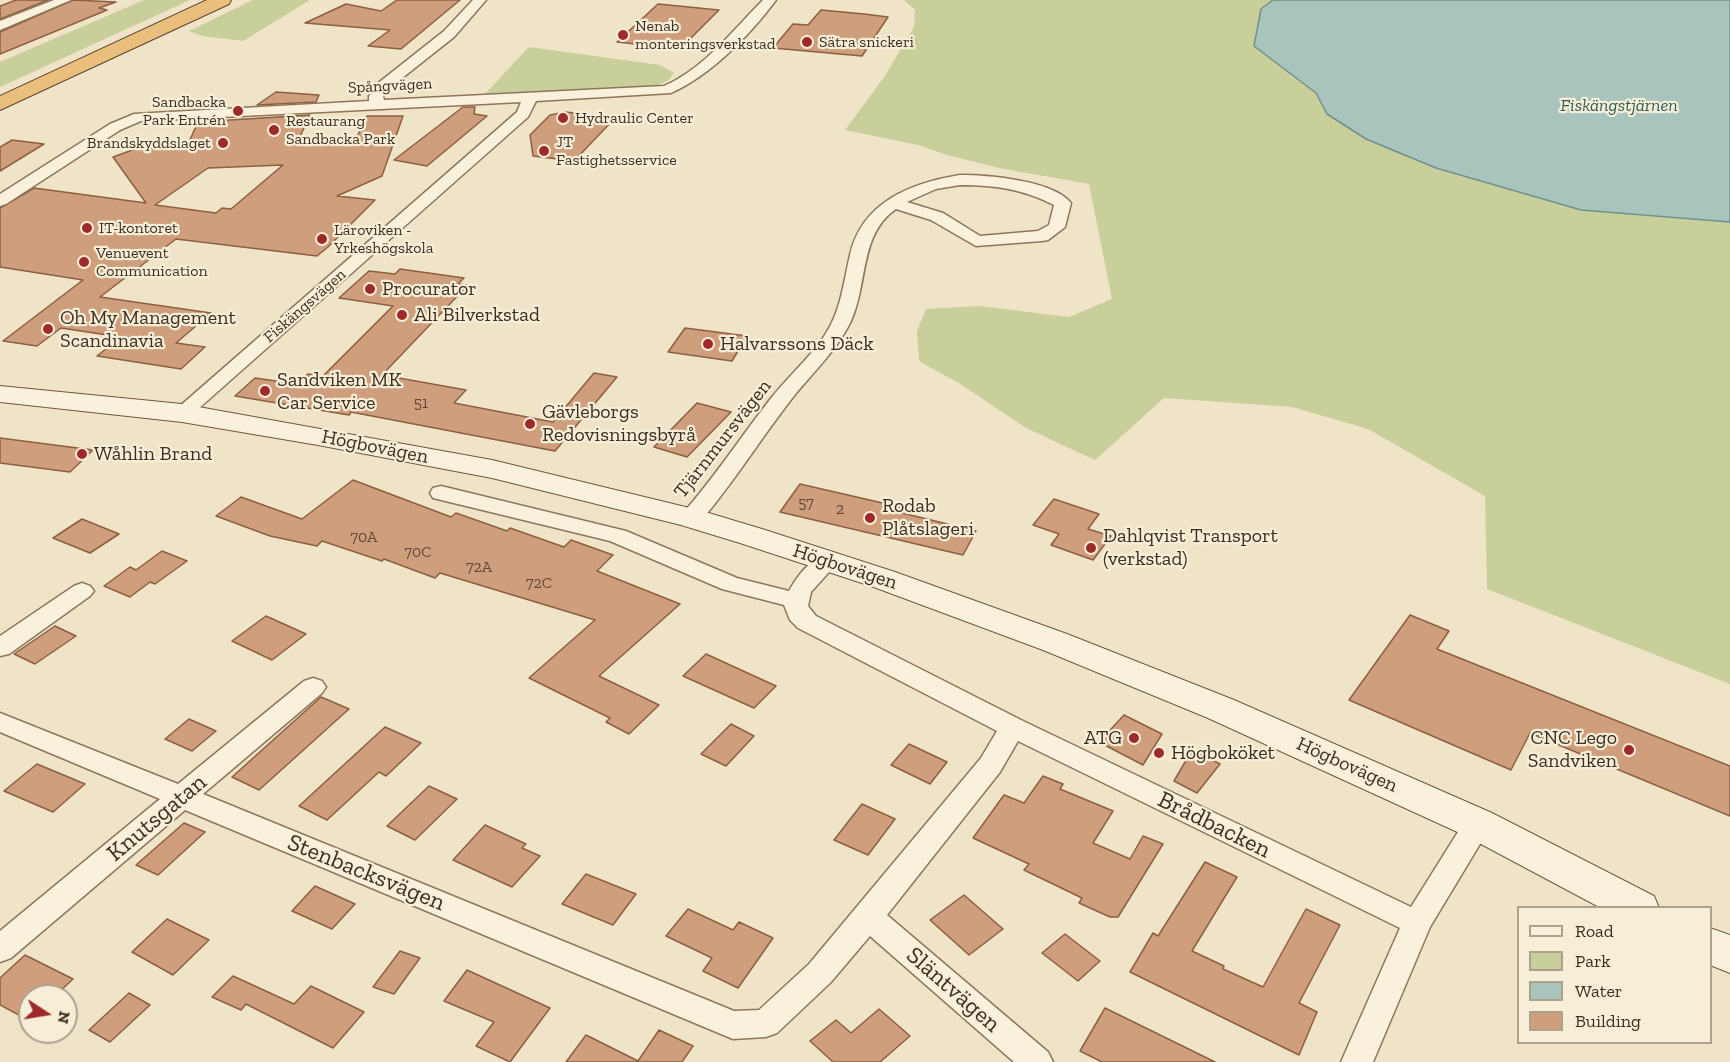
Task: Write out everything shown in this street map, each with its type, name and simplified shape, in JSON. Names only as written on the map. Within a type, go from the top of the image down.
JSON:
[{"type":"highway","points":[[0,96],[206,0]]},
{"type":"highway","points":[[0,104],[222,0]]},
{"type":"main road","name":"Högbovägen","points":[[0,394],[182,414],[318,436],[492,469],[691,518],[894,583],[1126,669],[1478,824],[1635,906]]},
{"type":"main road","points":[[1712,946],[1730,955]]},
{"type":"street","points":[[2,24],[65,0]]},
{"type":"street","points":[[377,104],[376,96],[382,87],[449,34],[480,0]]},
{"type":"street","name":"Spångvägen","points":[[0,201],[115,128],[140,117],[651,92],[676,87],[706,65],[770,0]]},
{"type":"street","name":"Fiskängsvägen","points":[[182,414],[523,114],[530,98]]},
{"type":"street","name":"Tjärnmursvägen","points":[[691,518],[807,367],[830,342],[851,299],[855,267],[868,229],[892,203],[932,183],[968,180],[1021,185],[1047,192],[1063,203],[1057,227],[1042,236],[976,241],[956,224],[939,216],[892,203]]},
{"type":"street","points":[[441,493],[618,536],[730,584],[795,600],[799,592],[827,561]]},
{"type":"street","points":[[0,648],[82,591]]},
{"type":"street","name":"Brådbacken","points":[[795,600],[795,609],[799,616],[807,622],[1012,726],[1417,923]]},
{"type":"street","name":"Knutsgatan","points":[[0,949],[313,687]]},
{"type":"street","name":"Stenbacksvägen","points":[[0,722],[733,1025],[766,1023],[820,973],[868,917]]},
{"type":"street","points":[[868,917],[991,765],[1012,726]]},
{"type":"street","points":[[1357,1062],[1417,923],[1478,824]]},
{"type":"street","name":"Släntvägen","points":[[868,917],[1037,1062]]},
{"type":"green space","points":[[144,0],[190,0],[0,87],[0,62]]},
{"type":"green space","points":[[253,0],[310,0],[243,41],[202,36],[189,31]]},
{"type":"green space","points":[[904,0],[1273,0],[1261,9],[1254,46],[1316,93],[1327,114],[1366,139],[1436,168],[1581,210],[1730,222],[1730,684],[1487,589],[1485,496],[1368,429],[1292,407],[1164,398],[1095,460],[1026,428],[962,385],[919,361],[917,331],[926,309],[980,306],[1069,317],[1112,299],[1089,184],[999,168],[918,145],[845,130],[885,76],[914,27],[915,10]]},
{"type":"green space","points":[[529,47],[660,65],[674,73],[669,80],[651,88],[483,96]]},
{"type":"water","name":"Fiskängstjärnen","points":[[1273,0],[1730,0],[1730,222],[1581,210],[1436,168],[1366,139],[1327,114],[1316,93],[1254,46],[1261,9]]},
{"type":"building","points":[[16,0],[48,0],[0,19],[0,6]]},
{"type":"building","points":[[73,0],[116,2],[99,8],[107,10],[0,54],[0,32]]},
{"type":"building","points":[[397,0],[460,0],[401,49],[368,46],[390,30],[305,23],[346,4],[381,11]]},
{"type":"building","points":[[658,4],[719,10],[680,49],[617,42]]},
{"type":"building","points":[[821,10],[888,17],[862,56],[773,48],[793,24],[808,25]]},
{"type":"building","points":[[276,92],[319,95],[316,102],[257,105]]},
{"type":"building","points":[[463,107],[475,107],[474,114],[487,116],[427,166],[394,160]]},
{"type":"building","points":[[566,112],[615,118],[574,161],[533,156],[530,135],[550,115]]},
{"type":"building","points":[[310,115],[298,141],[356,139],[367,116],[403,116],[382,176],[337,196],[375,200],[317,256],[176,239],[100,297],[211,313],[176,343],[205,347],[181,369],[97,356],[121,337],[61,328],[37,346],[3,341],[83,280],[0,267],[0,208],[34,188],[146,203],[113,157],[138,148],[155,146],[168,149],[188,144],[198,122]],"holes":[[[283,165],[231,209],[222,208],[216,213],[155,205],[208,168]]]},
{"type":"building","points":[[12,140],[44,144],[0,171],[0,147]]},
{"type":"building","points":[[400,269],[464,278],[458,284],[468,285],[382,375],[466,390],[454,403],[553,422],[594,373],[617,377],[555,451],[351,412],[349,415],[235,396],[255,378],[297,384],[308,374],[323,376],[393,306],[339,298],[369,271],[395,274]]},
{"type":"building","name":"Halvarssons Däck","points":[[685,328],[747,336],[732,361],[668,352]]},
{"type":"building","points":[[697,403],[731,412],[687,457],[654,447]]},
{"type":"building","points":[[0,438],[93,450],[70,472],[0,463]]},
{"type":"building","points":[[353,480],[451,517],[456,513],[507,531],[510,528],[564,547],[571,540],[613,555],[597,571],[680,604],[599,676],[659,705],[629,734],[606,722],[610,718],[529,678],[595,620],[440,573],[435,578],[384,559],[382,561],[322,541],[317,546],[270,536],[216,516],[241,497],[302,519]]},
{"type":"building","points":[[800,484],[900,507],[898,512],[976,531],[963,555],[780,512]]},
{"type":"building","points":[[1054,499],[1099,514],[1088,529],[1111,536],[1093,560],[1051,545],[1059,534],[1033,525]]},
{"type":"building","points":[[82,519],[119,534],[90,553],[53,538]]},
{"type":"building","points":[[162,551],[187,561],[155,584],[150,582],[130,597],[104,586],[130,567],[136,570]]},
{"type":"building","name":"CNC Lego Sandviken","points":[[1410,615],[1449,631],[1437,649],[1730,766],[1730,816],[1530,733],[1511,770],[1349,700]]},
{"type":"building","points":[[266,616],[306,634],[272,660],[232,641]]},
{"type":"building","points":[[55,626],[76,636],[35,664],[14,654]]},
{"type":"building","points":[[706,654],[776,686],[754,708],[683,676]]},
{"type":"building","points":[[321,697],[349,709],[259,790],[232,777]]},
{"type":"building","points":[[1124,715],[1162,734],[1143,765],[1099,742]]},
{"type":"building","points":[[189,719],[216,731],[192,751],[165,739]]},
{"type":"building","points":[[731,724],[754,736],[726,766],[701,754]]},
{"type":"building","points":[[385,727],[421,743],[386,776],[379,772],[327,820],[299,806]]},
{"type":"building","points":[[909,744],[947,762],[930,784],[891,765]]},
{"type":"building","points":[[1192,750],[1220,764],[1197,793],[1174,781]]},
{"type":"building","points":[[37,764],[85,784],[53,812],[4,791]]},
{"type":"building","points":[[1043,776],[1063,784],[1060,789],[1113,811],[1093,843],[1130,859],[1143,836],[1163,844],[1118,917],[1110,917],[1079,903],[1082,898],[1024,870],[1029,864],[973,838],[1004,795],[1024,803]]},
{"type":"building","points":[[429,786],[457,799],[415,840],[387,826]]},
{"type":"building","points":[[862,804],[895,819],[868,855],[834,840]]},
{"type":"building","points":[[184,823],[205,832],[158,875],[136,865]]},
{"type":"building","points":[[485,825],[526,844],[522,848],[540,856],[512,887],[453,860]]},
{"type":"building","points":[[1205,862],[1237,877],[1192,951],[1224,966],[1223,969],[1263,987],[1306,909],[1340,925],[1299,1003],[1317,1012],[1299,1055],[1130,972],[1153,933],[1158,936]]},
{"type":"building","points":[[586,874],[636,894],[613,925],[562,904]]},
{"type":"building","points":[[315,886],[355,904],[332,929],[292,911]]},
{"type":"building","points":[[964,895],[1003,929],[969,955],[930,920]]},
{"type":"building","points":[[688,909],[733,930],[739,922],[773,938],[738,988],[703,971],[712,958],[666,936]]},
{"type":"building","points":[[167,919],[209,940],[173,975],[132,952]]},
{"type":"building","points":[[1065,934],[1100,961],[1078,981],[1042,953]]},
{"type":"building","points":[[400,951],[420,958],[394,994],[373,987]]},
{"type":"building","points":[[25,955],[73,979],[68,984],[18,984],[18,1015],[0,1005],[0,978]]},
{"type":"building","points":[[467,970],[550,1008],[510,1062],[476,1046],[494,1022],[444,1001]]},
{"type":"building","points":[[233,976],[294,1004],[311,986],[364,1012],[333,1048],[246,1004],[241,1010],[212,997]]},
{"type":"building","points":[[129,993],[150,1005],[110,1042],[89,1030]]},
{"type":"building","points":[[1105,1008],[1215,1062],[1102,1062],[1080,1051]]},
{"type":"building","points":[[879,1009],[910,1036],[880,1062],[833,1062],[810,1041],[836,1020],[851,1033]]},
{"type":"building","points":[[659,1030],[693,1046],[682,1062],[566,1062],[586,1035],[638,1061]]},
{"type":"place","name":"Nenab monteringsverkstad","points":[[623,35]]},
{"type":"place","name":"Sätra snickeri","points":[[807,42]]},
{"type":"place","name":"Sandbacka Park Entrén","points":[[238,111]]},
{"type":"place","name":"Hydraulic Center","points":[[563,118]]},
{"type":"place","name":"Restaurang Sandbacka Park","points":[[274,130]]},
{"type":"place","name":"Brandskyddslaget","points":[[223,143]]},
{"type":"place","name":"JT Fastighetsservice","points":[[544,151]]},
{"type":"place","name":"IT-kontoret","points":[[87,228]]},
{"type":"place","name":"Läroviken - Yrkeshögskola","points":[[322,239]]},
{"type":"place","name":"Venuevent Communication","points":[[84,262]]},
{"type":"place","name":"Procurator","points":[[370,289]]},
{"type":"place","name":"Ali Bilverkstad","points":[[402,315]]},
{"type":"place","name":"Oh My Management Scandinavia","points":[[48,329]]},
{"type":"place","name":"Halvarssons Däck","points":[[708,344]]},
{"type":"place","name":"Sandviken MK Car Service","points":[[265,391]]},
{"type":"place","name":"Gävleborgs Redovisningsbyrå","points":[[530,424]]},
{"type":"place","name":"Wåhlin Brand","points":[[82,454]]},
{"type":"place","name":"Rodab Plåtslageri","points":[[870,518]]},
{"type":"place","name":"Dahlqvist Transport (verkstad)","points":[[1091,548]]},
{"type":"place","name":"ATG","points":[[1134,738]]},
{"type":"place","name":"CNC Lego Sandviken","points":[[1629,750]]},
{"type":"place","name":"Högboköket","points":[[1159,753]]}]
